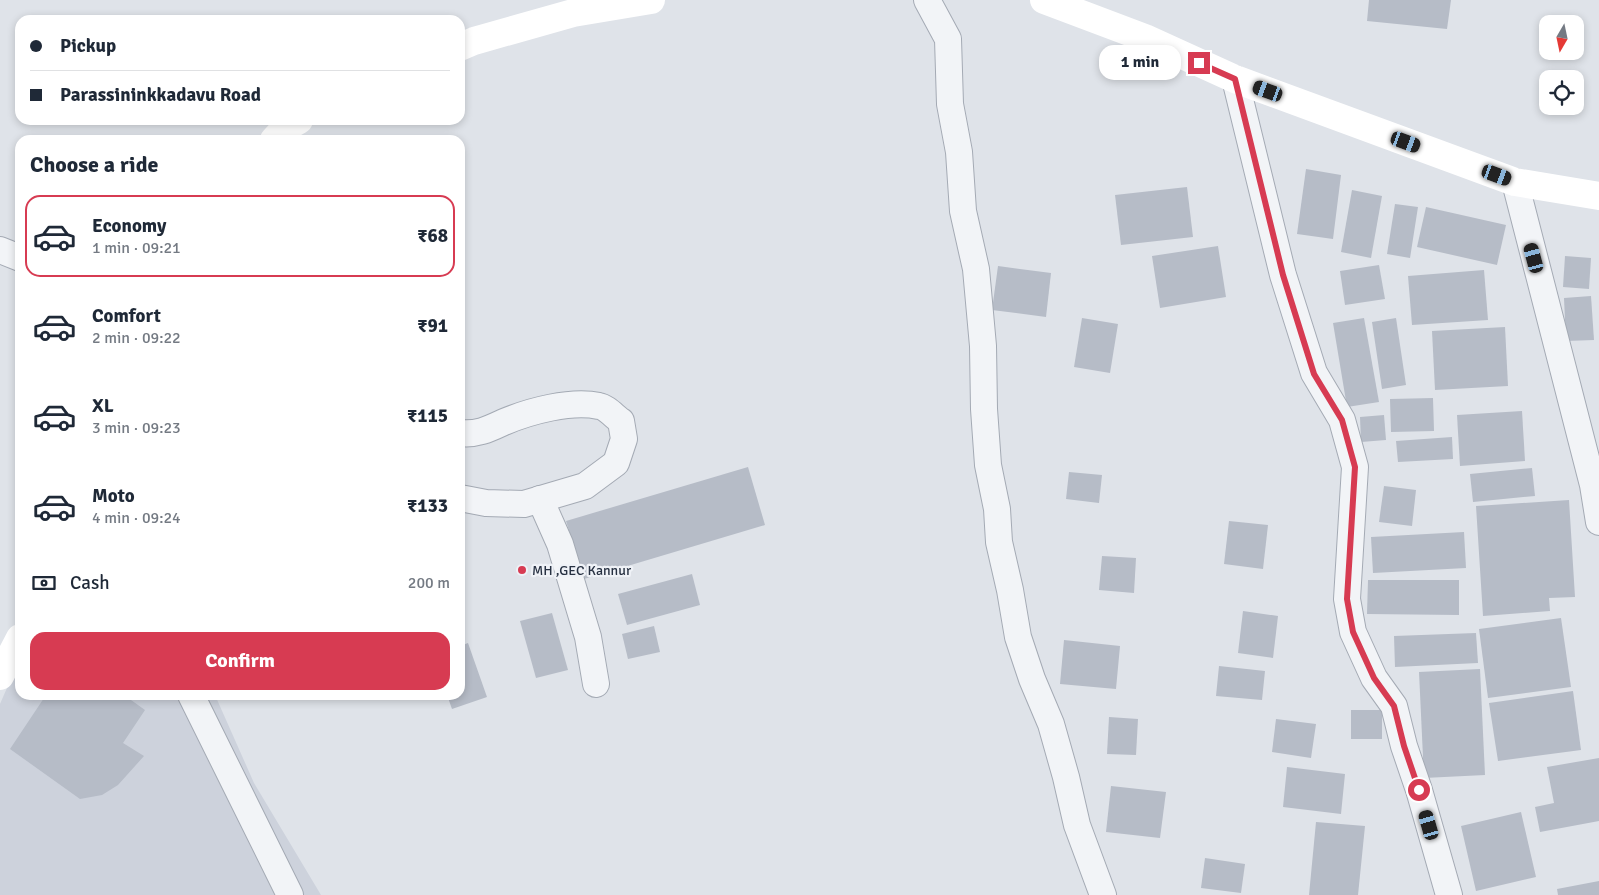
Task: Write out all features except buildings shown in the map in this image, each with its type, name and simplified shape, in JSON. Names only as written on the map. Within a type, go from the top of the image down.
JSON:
[{"type":"main road","points":[[465,44],[573,13],[651,0]]},
{"type":"main road","points":[[1044,0],[1145,38],[1235,79],[1515,182],[1599,196]]},
{"type":"main road","points":[[279,135],[290,125]]},
{"type":"main road","points":[[0,676],[15,648]]},
{"type":"street","points":[[927,0],[948,38],[950,104],[959,152],[963,211],[976,269],[983,346],[984,410],[988,465],[997,508],[999,542],[1018,637],[1032,679],[1051,724],[1077,825],[1102,895]]},
{"type":"street","points":[[1235,79],[1283,275],[1314,374],[1342,420],[1355,467],[1347,599],[1353,632],[1374,678],[1394,706],[1404,746],[1419,790],[1449,895]]},
{"type":"street","points":[[1515,182],[1593,486],[1599,522]]},
{"type":"street","points":[[0,250],[15,256]]},
{"type":"street","points":[[465,433],[486,431],[539,410],[573,405],[601,406],[621,421],[624,439],[616,463],[585,486],[524,504],[486,503],[465,499]]},
{"type":"street","points":[[540,499],[560,544],[586,628],[596,684]]},
{"type":"street","points":[[193,700],[290,895]]},
{"type":"shaded area","points":[[15,670],[15,700],[217,700],[254,783],[321,895],[0,895],[0,704]]},
{"type":"place","name":"MH ,GEC Kannur","points":[[522,570]]},
{"type":"route","points":[[1199,63],[1235,79],[1283,275],[1314,374],[1342,420],[1355,467],[1347,599],[1353,632],[1374,678],[1394,706],[1404,746],[1419,790]]}]
